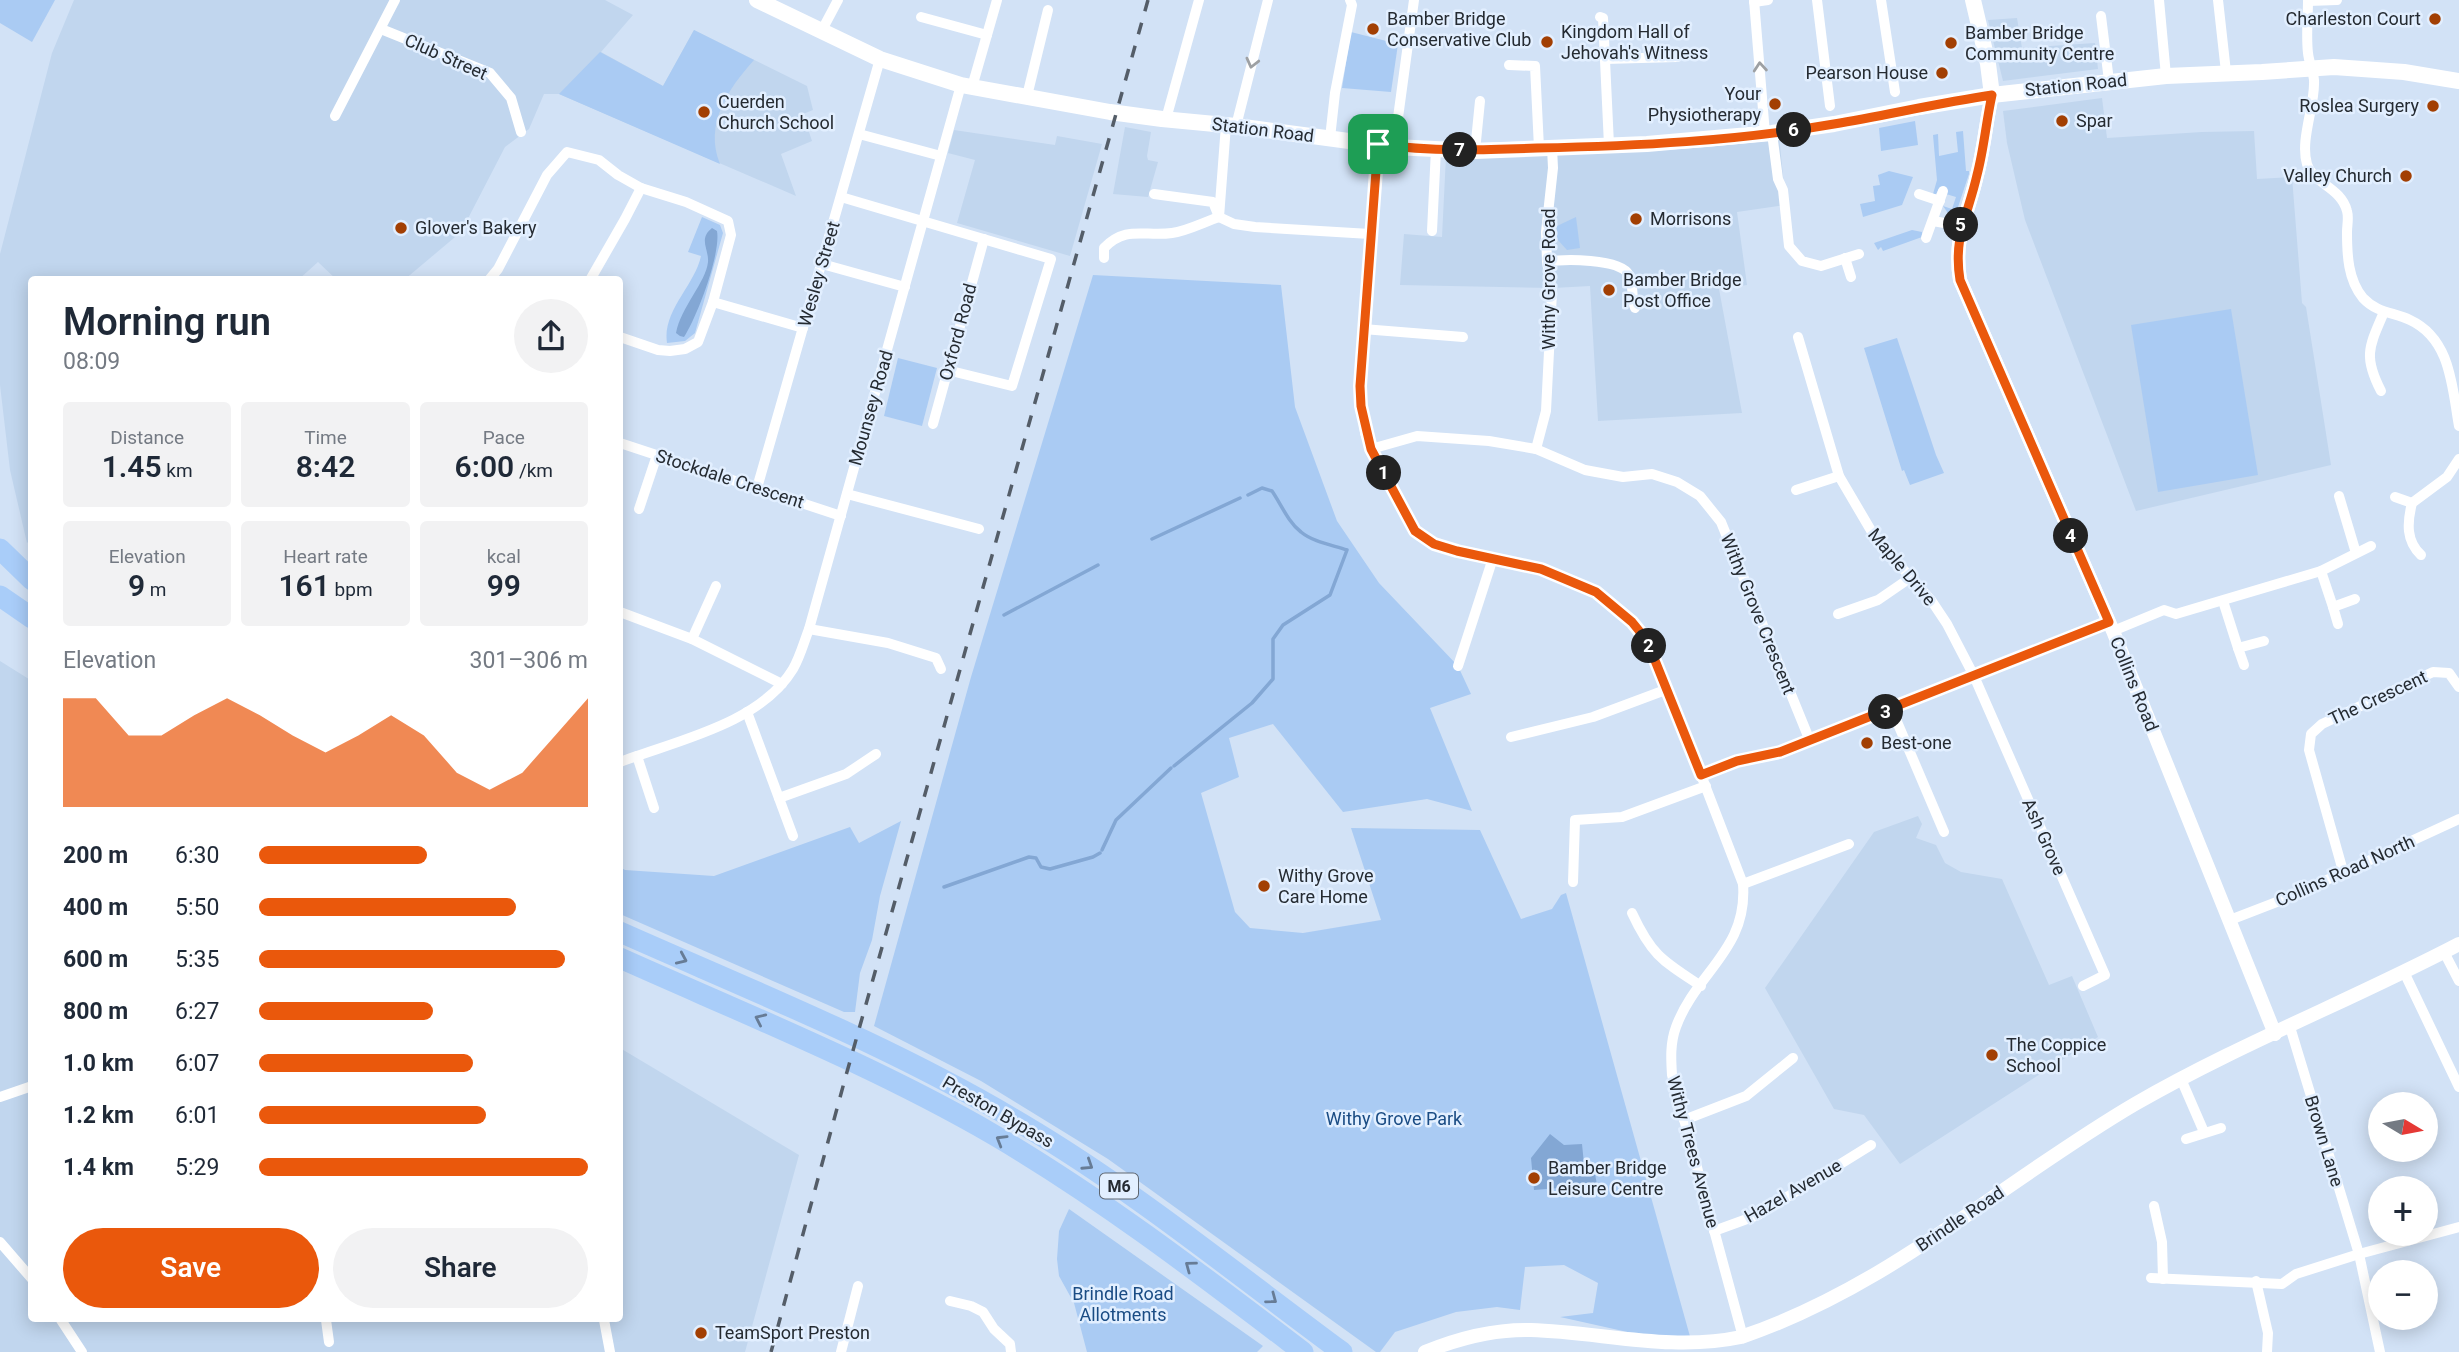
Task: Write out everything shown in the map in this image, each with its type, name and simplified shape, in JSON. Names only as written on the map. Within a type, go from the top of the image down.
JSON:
[{"type":"highway","points":[[0,549],[28,576]]},
{"type":"highway","points":[[0,566],[28,586]]},
{"type":"highway","points":[[0,596],[28,615]]},
{"type":"highway","points":[[0,614],[28,627]]},
{"type":"highway","name":"Preston Bypass","points":[[623,933],[829,1024],[1005,1113],[1103,1175],[1177,1227],[1342,1352]]},
{"type":"highway","name":"Preston Bypass","points":[[623,959],[822,1048],[971,1122],[1071,1183],[1164,1247],[1303,1352]]},
{"type":"main road","name":"Station Road","points":[[757,0],[880,59],[966,85],[1110,112],[1386,145],[1475,151],[1609,145],[1769,133],[1835,124],[1992,95],[2166,76],[2334,67],[2404,72],[2459,81]]},
{"type":"main road","points":[[1973,0],[1988,64],[1992,95]]},
{"type":"street","points":[[335,116],[395,0]]},
{"type":"street","points":[[821,32],[838,0]]},
{"type":"street","name":"Mounsey Road","points":[[623,761],[710,729],[747,712],[782,684],[793,669],[810,629],[941,156],[987,35],[997,0]]},
{"type":"street","points":[[1166,119],[1199,0]]},
{"type":"street","points":[[1219,217],[1231,125],[1268,0]]},
{"type":"street","points":[[1330,138],[1335,93],[1352,5],[1350,0]]},
{"type":"street","name":"Withy Trees Avenue","points":[[1414,0],[1370,234],[1360,396],[1365,433],[1415,531],[1434,544],[1541,569],[1596,592],[1632,622],[1645,638],[1668,689],[1743,884],[1745,901],[1734,937],[1677,1024],[1671,1048],[1672,1075],[1743,1337]]},
{"type":"street","points":[[1768,0],[1754,1],[1769,133],[1778,179],[1783,190],[1789,246],[1802,261],[1821,266],[1859,254]]},
{"type":"street","points":[[1817,0],[1830,106]]},
{"type":"street","points":[[1881,0],[1895,92]]},
{"type":"street","points":[[2159,0],[2166,76]]},
{"type":"street","points":[[2218,0],[2226,72]]},
{"type":"street","points":[[2337,0],[2308,0],[2308,50],[2315,81],[2305,153],[2307,166],[2344,202],[2348,215],[2347,255],[2353,282],[2363,298],[2377,310],[2409,319],[2423,327],[2435,338],[2446,356],[2456,388],[2459,426]]},
{"type":"street","points":[[1027,96],[1048,9]]},
{"type":"street","points":[[2101,16],[2109,81]]},
{"type":"street","points":[[921,17],[987,35]]},
{"type":"street","points":[[1600,18],[1603,18],[1609,145]]},
{"type":"street","name":"Club Street","points":[[381,29],[490,74],[511,98],[521,132]]},
{"type":"street","points":[[1605,59],[1677,57]]},
{"type":"street","name":"Wesley Street","points":[[757,488],[880,59]]},
{"type":"street","name":"Withy Grove Road","points":[[1509,65],[1535,66],[1545,148],[1553,167],[1546,232],[1552,292],[1546,411],[1536,449]]},
{"type":"street","name":"Collins Road","points":[[1992,95],[1977,176],[1961,226],[1958,267],[1964,294],[2111,627],[2275,1034]]},
{"type":"street","points":[[1475,151],[1480,101]]},
{"type":"street","points":[[859,134],[941,156]]},
{"type":"street","points":[[1432,231],[1436,149]]},
{"type":"street","points":[[492,276],[547,175],[567,152],[599,160],[641,188],[686,202],[728,221],[731,234],[713,302],[698,342],[685,349],[658,350],[623,338]]},
{"type":"street","points":[[592,276],[641,188]]},
{"type":"street","points":[[1154,194],[1213,202],[1219,217],[1234,224],[1370,234]]},
{"type":"street","points":[[1919,194],[1941,196],[1926,238]]},
{"type":"street","points":[[841,197],[1051,259],[1012,386],[947,370]]},
{"type":"street","points":[[1104,258],[1104,248],[1121,235],[1172,233],[1219,217]]},
{"type":"street","points":[[1933,220],[1961,226]]},
{"type":"street","name":"Oxford Road","points":[[933,424],[984,239]]},
{"type":"street","points":[[1845,258],[1851,277]]},
{"type":"street","points":[[1547,262],[1559,259],[1611,263],[1619,267],[1629,275],[1635,308]]},
{"type":"street","points":[[822,264],[905,286]]},
{"type":"street","points":[[713,302],[803,328]]},
{"type":"street","points":[[2381,391],[2369,368],[2370,344],[2384,312]]},
{"type":"street","points":[[1363,329],[1463,337]]},
{"type":"street","name":"Maple Drive","points":[[1798,337],[1839,476],[1877,539],[1931,600],[1947,624],[1974,676]]},
{"type":"street","name":"Withy Grove Crescent","points":[[1371,449],[1417,436],[1489,441],[1536,449],[1585,470],[1608,475],[1651,474],[1677,482],[1700,496],[1721,522],[1810,741]]},
{"type":"street","name":"Stockdale Crescent","points":[[623,444],[841,516]]},
{"type":"street","points":[[639,509],[657,455]]},
{"type":"street","points":[[2421,555],[2413,547],[2409,537],[2412,503],[2446,477],[2459,459]]},
{"type":"street","points":[[1796,490],[1839,476]]},
{"type":"street","points":[[847,494],[979,529]]},
{"type":"street","points":[[2339,496],[2356,553]]},
{"type":"street","points":[[2395,497],[2412,503]]},
{"type":"street","points":[[1701,775],[1737,761],[1780,752],[1974,676],[2111,627],[2164,611],[2176,614],[2321,571],[2371,546]]},
{"type":"street","points":[[1458,666],[1493,558]]},
{"type":"street","points":[[2321,571],[2338,624]]},
{"type":"street","points":[[1838,614],[1878,600],[1910,578]]},
{"type":"street","points":[[692,639],[716,586]]},
{"type":"street","points":[[2333,607],[2355,599]]},
{"type":"street","points":[[2222,601],[2244,665]]},
{"type":"street","points":[[623,614],[692,639],[782,684]]},
{"type":"street","points":[[810,629],[888,643],[936,658],[941,668]]},
{"type":"street","points":[[2238,648],[2264,641]]},
{"type":"street","name":"The Crescent","points":[[2343,871],[2309,750],[2311,734],[2322,724],[2432,672],[2449,673],[2459,687]]},
{"type":"street","name":"Ash Grove","points":[[1974,676],[2105,975],[2083,986]]},
{"type":"street","points":[[1511,737],[1593,717],[1668,689]]},
{"type":"street","points":[[1892,710],[1944,832]]},
{"type":"street","points":[[747,712],[793,836]]},
{"type":"street","points":[[779,798],[846,774],[876,754]]},
{"type":"street","points":[[637,756],[654,808]]},
{"type":"street","points":[[1573,882],[1575,820],[1622,817],[1706,786]]},
{"type":"street","name":"Collins Road North","points":[[2230,920],[2292,896],[2459,819]]},
{"type":"street","points":[[1743,884],[1849,844]]},
{"type":"street","points":[[1632,913],[1644,939],[1660,959],[1701,986]]},
{"type":"street","name":"Brindle Road","points":[[1425,1352],[1466,1337],[1514,1331],[1564,1333],[1653,1346],[1710,1345],[1743,1337],[1811,1310],[1861,1284],[2133,1105],[2459,944]]},
{"type":"street","points":[[2444,952],[2459,981]]},
{"type":"street","points":[[2404,972],[2459,1087]]},
{"type":"street","name":"Brown Lane","points":[[2290,1027],[2359,1254],[2380,1352]]},
{"type":"street","points":[[1684,1120],[1746,1096],[1793,1058]]},
{"type":"street","points":[[2181,1079],[2204,1132]]},
{"type":"street","points":[[0,1097],[28,1087]]},
{"type":"street","points":[[2186,1139],[2221,1128]]},
{"type":"street","name":"Hazel Avenue","points":[[1714,1231],[1758,1215],[1871,1145]]},
{"type":"street","points":[[2154,1206],[2162,1242],[2157,1278],[2281,1284],[2296,1274],[2459,1227]]},
{"type":"street","points":[[0,1242],[28,1274]]},
{"type":"street","points":[[2256,1282],[2268,1333],[2267,1352]]},
{"type":"street","points":[[841,1352],[858,1286]]},
{"type":"street","points":[[950,1301],[983,1312],[1010,1344],[1011,1352]]},
{"type":"street","points":[[62,1322],[82,1352]]},
{"type":"street","points":[[326,1322],[329,1342]]},
{"type":"street","points":[[604,1322],[610,1352]]},
{"type":"shaded area","points":[[74,0],[605,0],[633,15],[601,52],[663,86],[694,30],[807,86],[813,110],[803,114],[812,141],[781,154],[796,196],[559,94],[544,94],[529,129],[505,147],[461,232],[409,276],[333,276],[318,262],[302,276],[28,276],[27,543],[10,470],[0,385],[0,254],[52,53]]},
{"type":"shaded area","points":[[2017,18],[2022,48],[2095,43],[2098,69],[2003,81],[1988,20]]},
{"type":"shaded area","points":[[2102,98],[2107,138],[2254,131],[2257,179],[2292,177],[2302,303],[2306,307],[2331,465],[2136,511],[2025,220],[2007,143],[2003,111]]},
{"type":"shaded area","points":[[1125,127],[1151,132],[1147,156],[1148,160],[1158,162],[1148,197],[1113,194]]},
{"type":"shaded area","points":[[954,130],[1055,145],[1057,136],[1102,144],[1070,256],[957,223],[975,160],[948,153]]},
{"type":"shaded area","points":[[1779,136],[1786,205],[1737,212],[1747,285],[1719,289],[1742,413],[1598,421],[1590,286],[1553,288],[1400,285],[1404,234],[1442,237],[1446,156]]},
{"type":"shaded area","points":[[712,228],[717,231],[717,241],[712,269],[689,328],[684,337],[680,336],[676,333],[679,323],[706,270],[708,257],[705,240]]},
{"type":"shaded area","points":[[0,661],[28,678],[28,1322],[623,1322],[623,1050],[799,1155],[745,1352],[0,1352]]},
{"type":"shaded area","points":[[1918,816],[1922,824],[1916,838],[1936,845],[1945,863],[1961,872],[2002,879],[2049,985],[2072,976],[2098,1037],[1900,1164],[1864,1115],[1834,1109],[1765,988],[1874,832]]},
{"type":"shaded area","points":[[1550,1134],[1564,1145],[1582,1144],[1584,1164],[1590,1164],[1590,1168],[1594,1168],[1597,1185],[1534,1190],[1531,1158]]},
{"type":"green space","points":[[0,0],[55,0],[32,42],[0,23]]},
{"type":"green space","points":[[694,30],[754,60],[735,83],[721,108],[715,135],[720,164],[559,94],[600,52],[663,86]]},
{"type":"green space","points":[[1351,32],[1398,44],[1391,92],[1342,88]]},
{"type":"green space","points":[[1915,121],[1918,145],[1881,151],[1879,128]]},
{"type":"green space","points":[[1963,131],[1966,171],[1969,171],[1969,174],[1956,213],[1950,216],[1943,206],[1952,209],[1956,197],[1946,194],[1940,187],[1936,194],[1933,194],[1937,180],[1933,135],[1938,134],[1939,156],[1958,152],[1956,132]]},
{"type":"green space","points":[[1889,171],[1913,177],[1902,205],[1863,217],[1860,204],[1875,201],[1873,186],[1880,185],[1878,175]]},
{"type":"green space","points":[[702,217],[720,225],[723,233],[695,333],[685,341],[667,343],[669,320],[698,267],[701,256],[688,252]]},
{"type":"green space","points":[[1576,217],[1580,248],[1567,250],[1557,239],[1557,226]]},
{"type":"green space","points":[[1912,230],[1922,232],[1922,237],[1883,251],[1881,247],[1878,250],[1874,243]]},
{"type":"green space","name":"Withy Grove Park","points":[[1093,275],[1281,285],[1295,407],[1337,521],[1379,583],[1458,666],[1471,694],[1430,708],[1472,811],[1427,799],[1343,812],[1273,724],[1229,738],[1239,777],[1201,793],[1235,912],[1250,928],[1303,933],[1381,920],[1351,828],[1480,830],[1521,919],[1552,909],[1561,895],[1566,893],[1691,1340],[1632,1333],[1560,1317],[1593,1313],[1598,1283],[1564,1265],[1525,1267],[1520,1310],[1497,1307],[1456,1312],[1395,1332],[1380,1352],[1376,1352],[1108,1159],[981,1081],[874,1026],[971,677]]},
{"type":"green space","points":[[2231,309],[2258,475],[2158,492],[2131,325]]},
{"type":"green space","points":[[1897,338],[1944,473],[1910,485],[1904,470],[1902,471],[1864,348]]},
{"type":"green space","points":[[898,358],[937,368],[922,426],[884,416]]},
{"type":"green space","points":[[901,821],[880,896],[872,940],[860,973],[855,1012],[844,1012],[623,915],[623,869],[714,876],[850,827],[859,843]]},
{"type":"green space","name":"Brindle Road Allotments","points":[[1069,1209],[1263,1346],[1257,1352],[1087,1352],[1074,1303],[1059,1276],[1059,1231]]},
{"type":"waterway","points":[[1174,766],[1252,703],[1273,679],[1273,639],[1283,625],[1330,595],[1347,550],[1317,541],[1301,532],[1288,518],[1272,491],[1262,488],[1248,495]]},
{"type":"waterway","points":[[1152,539],[1240,498]]},
{"type":"waterway","points":[[1004,615],[1098,565]]},
{"type":"waterway","points":[[1102,850],[1116,820],[1171,768]]},
{"type":"waterway","points":[[944,887],[1029,857],[1036,858],[1041,867],[1050,869],[1100,853]]},
{"type":"railway","points":[[771,1352],[1148,0]]},
{"type":"place","name":"Charleston Court","points":[[2435,19]]},
{"type":"place","name":"Bamber Bridge Conservative Club","points":[[1373,29]]},
{"type":"place","name":"Kingdom Hall of Jehovah's Witness","points":[[1547,42]]},
{"type":"place","name":"Bamber Bridge Community Centre","points":[[1951,43]]},
{"type":"place","name":"Pearson House","points":[[1942,73]]},
{"type":"place","name":"Your Physiotherapy","points":[[1775,104]]},
{"type":"place","name":"Roslea Surgery","points":[[2433,106]]},
{"type":"place","name":"Cuerden Church School","points":[[704,112]]},
{"type":"place","name":"Spar","points":[[2062,121]]},
{"type":"place","name":"Valley Church","points":[[2406,176]]},
{"type":"place","name":"Morrisons","points":[[1636,219]]},
{"type":"place","name":"Glover's Bakery","points":[[401,228]]},
{"type":"place","name":"Bamber Bridge Post Office","points":[[1609,290]]},
{"type":"place","name":"Best-one","points":[[1867,743]]},
{"type":"place","name":"Withy Grove Care Home","points":[[1264,886]]},
{"type":"place","name":"The Coppice School","points":[[1992,1055]]},
{"type":"place","name":"Bamber Bridge Leisure Centre","points":[[1534,1178]]},
{"type":"place","name":"TeamSport Preston","points":[[701,1333]]},
{"type":"route","points":[[1992,95],[1977,176],[1961,226],[1958,248],[1960,280],[2109,622],[1780,752],[1737,761],[1701,775],[1652,653],[1645,638],[1632,622],[1596,592],[1578,583],[1541,569],[1434,544],[1415,531],[1371,449],[1365,433],[1360,386],[1378,144],[1475,151],[1647,144],[1772,133],[1992,95]]}]
